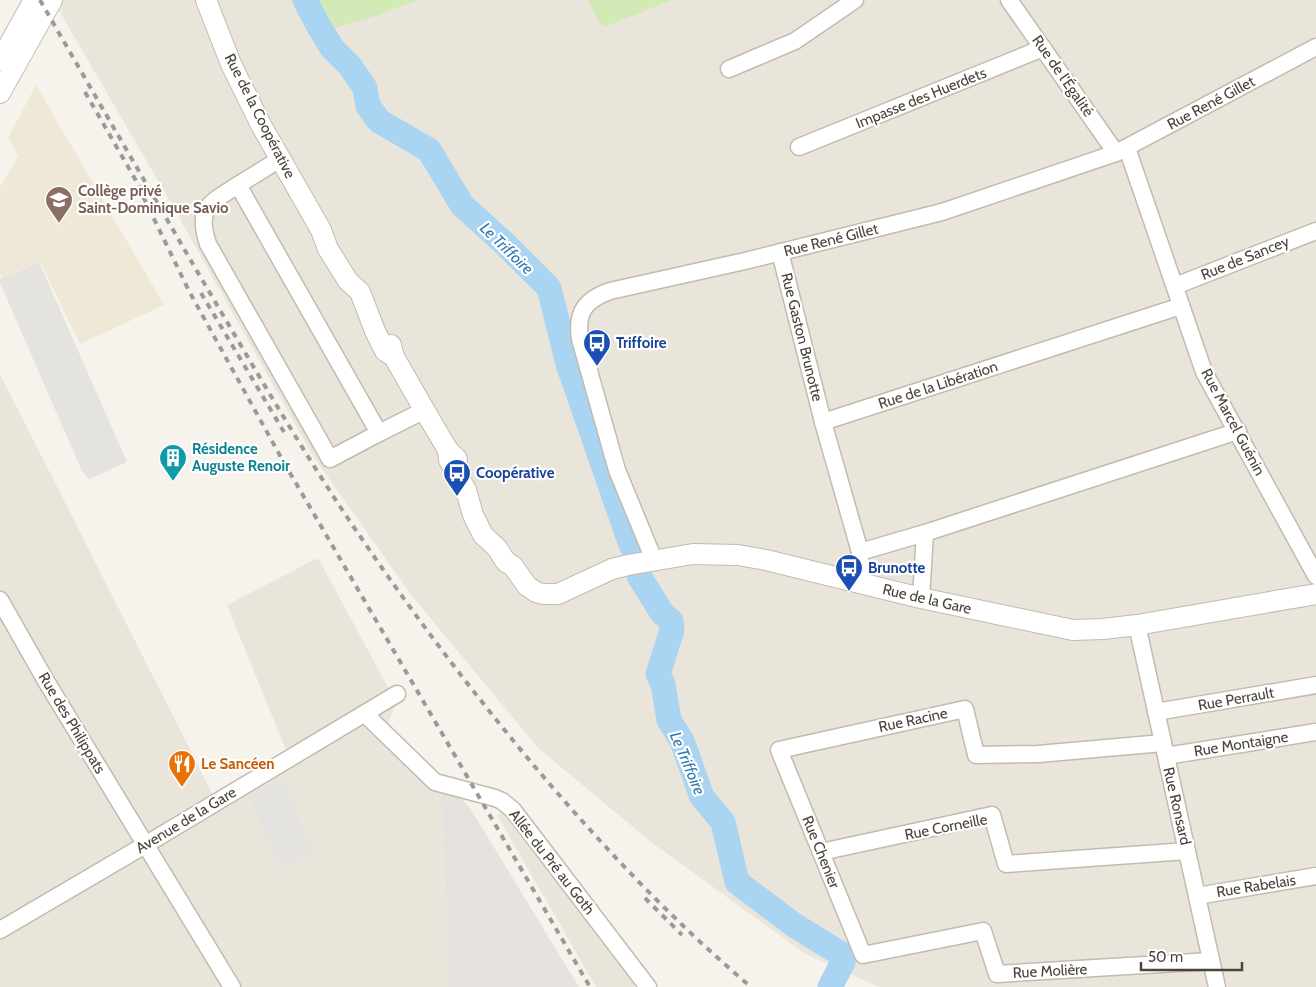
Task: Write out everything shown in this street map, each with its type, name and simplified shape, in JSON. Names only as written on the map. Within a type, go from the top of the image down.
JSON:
[{"type":"street","points":[[0,61],[34,0]]},
{"type":"street","points":[[0,93],[52,0]]},
{"type":"street","name":"Rue de la Coopérative","points":[[206,0],[231,64],[261,125],[321,230],[328,249],[348,281],[360,292],[385,351],[394,357],[448,450],[456,458],[477,497],[481,513],[488,526],[500,538],[513,559],[513,566],[527,586],[543,594]]},
{"type":"street","points":[[729,69],[795,41],[855,0]]},
{"type":"street","name":"Rue de l'Égalité","points":[[1009,0],[1043,48],[1122,150]]},
{"type":"street","name":"Rue René Gillet","points":[[654,560],[617,470],[580,339],[578,324],[587,305],[593,299],[610,291],[942,212],[1122,150],[1316,47]]},
{"type":"street","name":"Impasse des Huerdets","points":[[799,146],[1043,48]]},
{"type":"street","name":"Rue Marcel Guénin","points":[[1122,150],[1175,286],[1204,372],[1316,576]]},
{"type":"street","points":[[280,158],[216,200],[207,209],[203,218],[203,228],[208,244],[330,459],[425,410]]},
{"type":"street","points":[[238,185],[379,433]]},
{"type":"street","name":"Rue de Sancey","points":[[1175,286],[1316,230]]},
{"type":"street","name":"Rue Gaston Brunotte","points":[[780,252],[824,422]]},
{"type":"street","name":"Rue de la Libération","points":[[824,422],[1182,306]]},
{"type":"street","points":[[824,422],[860,552],[862,584]]},
{"type":"street","points":[[860,552],[1238,431]]},
{"type":"street","points":[[921,598],[924,533]]},
{"type":"street","name":"Rue de la Gare","points":[[543,594],[558,594],[612,570],[654,560],[693,554],[738,555],[766,560],[921,598],[1072,630],[1103,630],[1316,594]]},
{"type":"street","name":"Rue des Philippats","points":[[0,600],[46,682],[232,987]]},
{"type":"street","name":"Rue Ronsard","points":[[1137,624],[1217,987]]},
{"type":"street","name":"Rue Perrault","points":[[1156,712],[1316,685]]},
{"type":"street","name":"Avenue de la Gare","points":[[0,930],[397,694]]},
{"type":"street","name":"Rue Racine","points":[[779,750],[965,709],[976,755],[1164,750]]},
{"type":"street","name":"Allée du Pré au Goth","points":[[364,714],[435,782],[477,792],[506,804],[518,817],[648,987]]},
{"type":"street","name":"Rue Montaigne","points":[[1164,750],[1316,732]]},
{"type":"street","name":"Rue Chenier","points":[[779,750],[863,955]]},
{"type":"street","name":"Rue Corneille","points":[[821,852],[992,815],[1006,864],[1187,851]]},
{"type":"street","name":"Rue Rabelais","points":[[1197,896],[1316,876]]},
{"type":"street","name":"Rue Molière","points":[[863,955],[983,931],[997,974],[1211,961]]},
{"type":"shaded area","points":[[53,0],[1316,0],[1316,987],[879,987],[804,953],[651,842],[538,748],[412,596],[313,456],[171,203]]},
{"type":"shaded area","name":"Collège privé Saint-Dominique Savio","points":[[36,85],[164,305],[80,344],[40,261],[2,278],[0,273],[0,187],[18,156],[8,138]]},
{"type":"shaded area","points":[[39,262],[127,462],[89,479],[82,471],[0,283],[0,279]]},
{"type":"shaded area","points":[[0,374],[214,797],[288,755],[227,605],[318,558],[396,702],[387,726],[440,776],[449,987],[0,987]]},
{"type":"shaded area","points":[[440,776],[470,808],[579,987],[449,987]]},
{"type":"shaded area","points":[[283,778],[313,852],[281,868],[249,797]]},
{"type":"shaded area","points":[[516,803],[656,987],[596,987],[497,815]]},
{"type":"green space","points":[[306,0],[419,0],[322,32]]},
{"type":"green space","points":[[588,0],[672,0],[607,26],[600,24]]},
{"type":"waterway","name":"Le Triffoire","points":[[305,0],[332,48],[350,66],[365,88],[368,106],[379,121],[429,150],[462,205],[549,288],[568,364],[631,545]]},
{"type":"waterway","name":"Le Triffoire","points":[[639,576],[662,613],[671,621],[672,630],[658,674],[663,684],[669,720],[682,741],[702,797],[723,822],[737,882],[794,925],[841,954],[843,962],[830,987]]},
{"type":"railway","points":[[40,0],[284,418],[341,508],[387,575],[459,673],[510,737],[586,826],[666,909],[751,987]]},
{"type":"railway","points":[[85,92],[142,191]]},
{"type":"railway","points":[[138,186],[189,291],[283,461],[590,987]]},
{"type":"railway","points":[[201,293],[284,432]]},
{"type":"railway","points":[[645,898],[682,935]]},
{"type":"place","name":"Collège privé Saint-Dominique Savio","points":[[59,224]]},
{"type":"place","name":"Triffoire","points":[[597,367]]},
{"type":"place","name":"Résidence Auguste Renoir","points":[[173,482]]},
{"type":"place","name":"Coopérative","points":[[457,497]]},
{"type":"place","name":"Brunotte","points":[[849,592]]},
{"type":"place","name":"Le Sancéen","points":[[182,788]]}]
